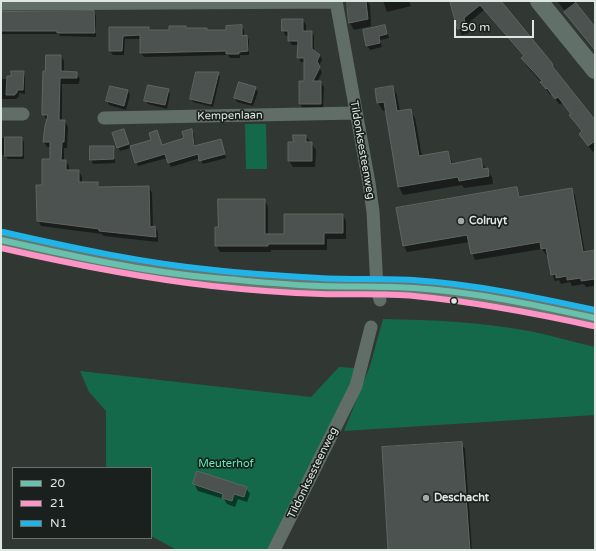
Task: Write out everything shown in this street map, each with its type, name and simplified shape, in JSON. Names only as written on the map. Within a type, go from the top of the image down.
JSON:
[{"type":"main road","points":[[1,240],[87,259],[146,269],[213,278],[319,286],[378,294],[482,304],[539,313],[595,326]]},
{"type":"main road","points":[[1,247],[43,258],[119,273],[174,281],[299,294],[378,294],[413,288],[470,294],[541,306],[595,318]]},
{"type":"street","points":[[539,1],[595,70]]},
{"type":"street","points":[[1,4],[55,2],[336,2]]},
{"type":"street","name":"Tildonksesteenweg","points":[[336,2],[369,183],[373,212],[378,294]]},
{"type":"street","name":"Kempenlaan","points":[[104,118],[356,113]]},
{"type":"street","points":[[1,114],[23,114]]},
{"type":"street","name":"Tildonksesteenweg","points":[[274,550],[356,386],[371,326]]},
{"type":"green space","points":[[245,124],[266,124],[267,169],[246,169]]},
{"type":"green space","points":[[383,319],[493,325],[537,333],[595,347],[595,415],[344,431],[370,366]]},
{"type":"green space","name":"Meuterhof","points":[[339,367],[354,368],[349,390],[267,550],[177,550],[152,537],[152,467],[106,467],[106,411],[89,392],[80,371],[311,397]]},
{"type":"building","points":[[347,1],[366,1],[368,19],[349,23]]},
{"type":"building","points":[[450,1],[501,1],[552,63],[553,67],[595,120],[595,141],[588,146],[579,134],[582,131],[569,115],[571,114],[558,97],[555,99],[547,88],[546,89],[540,82],[542,81],[521,58],[524,56],[480,5],[464,18],[466,27],[458,29]]},
{"type":"building","points":[[576,3],[595,27],[595,50],[564,12]]},
{"type":"building","points":[[94,11],[95,33],[1,31],[1,12]]},
{"type":"building","points":[[282,19],[303,19],[303,31],[312,31],[312,49],[320,55],[317,61],[320,67],[313,81],[321,81],[321,104],[299,104],[299,81],[304,81],[304,58],[297,58],[298,41],[288,41],[288,31],[282,31]]},
{"type":"building","points":[[242,25],[242,36],[247,35],[248,51],[239,52],[239,54],[226,54],[226,51],[140,53],[140,35],[123,36],[122,51],[109,51],[109,27],[149,27],[149,30],[169,30],[169,26],[186,26],[186,28],[226,30],[226,26]]},
{"type":"building","points":[[385,25],[387,34],[379,36],[380,43],[366,46],[363,30]]},
{"type":"building","points":[[46,55],[61,55],[61,71],[77,72],[77,78],[60,78],[59,120],[65,120],[61,160],[66,160],[66,170],[79,170],[79,182],[98,182],[98,187],[149,186],[150,227],[155,226],[156,237],[99,231],[99,229],[37,221],[36,185],[42,185],[42,159],[50,159],[50,142],[43,142],[48,115],[42,115],[43,71],[45,71]]},
{"type":"building","points":[[11,71],[24,71],[23,90],[17,90],[15,95],[6,95],[7,76],[11,76]]},
{"type":"building","points":[[196,72],[219,72],[211,104],[190,99]]},
{"type":"building","points":[[239,82],[256,87],[251,103],[234,98]]},
{"type":"building","points":[[148,85],[169,89],[165,105],[144,101]]},
{"type":"building","points":[[110,86],[128,90],[124,106],[106,101]]},
{"type":"building","points":[[393,86],[397,111],[411,109],[419,156],[448,151],[451,164],[481,158],[483,169],[488,168],[489,176],[459,181],[458,177],[398,187],[384,102],[377,103],[375,89]]},
{"type":"building","points":[[124,129],[129,144],[117,148],[112,133]]},
{"type":"building","points":[[192,129],[194,146],[221,139],[225,154],[199,161],[198,154],[168,163],[165,154],[135,163],[130,146],[151,140],[149,133],[157,130],[162,145],[184,138],[182,132]]},
{"type":"building","points":[[293,135],[306,135],[306,142],[312,142],[312,161],[288,161],[288,142],[293,142]]},
{"type":"building","points":[[5,137],[22,137],[22,156],[5,156]]},
{"type":"building","points":[[90,146],[114,146],[114,159],[90,160]]},
{"type":"building","points":[[517,187],[519,197],[572,188],[583,252],[595,250],[595,279],[581,281],[581,278],[567,280],[567,276],[556,278],[556,274],[551,275],[546,248],[541,249],[540,242],[471,254],[467,235],[403,246],[396,208]]},
{"type":"building","points":[[218,199],[265,199],[265,234],[284,234],[284,214],[343,214],[343,233],[324,233],[324,244],[215,246],[215,227],[218,227]]},
{"type":"building","name":"Deschacht","points":[[462,442],[470,550],[388,550],[382,447]]},
{"type":"building","points":[[197,471],[247,487],[244,497],[234,494],[232,501],[222,498],[223,494],[193,484]]},
{"type":"transit line","name":"N1","points":[[3,232],[108,254],[187,267],[240,273],[331,279],[401,279],[436,282],[550,300],[595,310]]},
{"type":"transit line","name":"20","points":[[1,240],[134,268],[161,272],[294,285],[402,287],[437,290],[505,300],[595,318]]},
{"type":"transit line","name":"21","points":[[1,248],[106,270],[185,283],[294,293],[414,296],[504,308],[593,326]]},
{"type":"place","name":"Colruyt","points":[[461,221]]},
{"type":"place","name":"Deschacht","points":[[426,498]]}]
